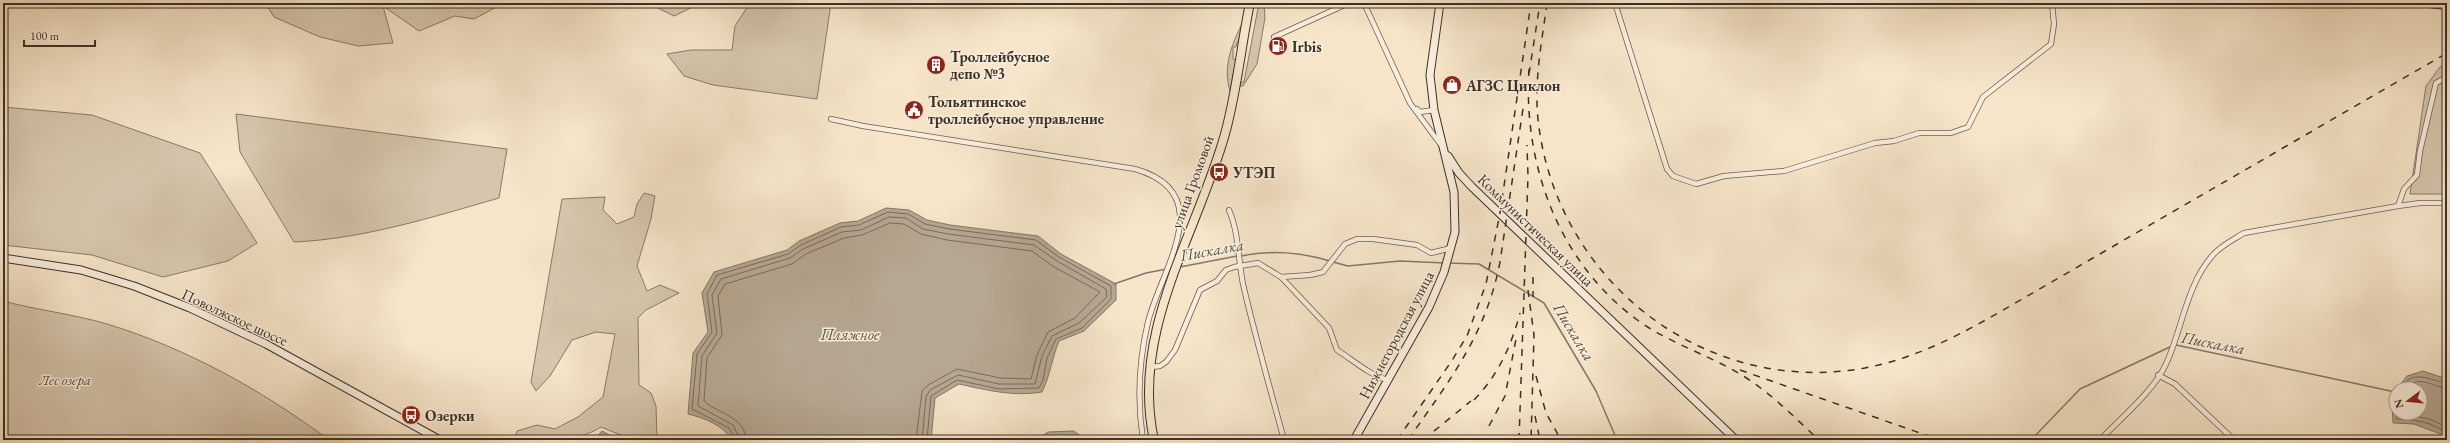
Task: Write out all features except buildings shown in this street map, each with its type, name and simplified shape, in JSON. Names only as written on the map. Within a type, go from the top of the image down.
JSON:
[{"type":"main road","name":"улица Громовой","points":[[1154,440],[1150,411],[1151,367],[1156,332],[1162,307],[1225,134],[1250,3]]},
{"type":"main road","name":"Нижнегородская улица","points":[[1354,440],[1429,307],[1444,272],[1455,232],[1456,212],[1454,192],[1434,110],[1430,75],[1440,3]]},
{"type":"main road","points":[[2429,3],[2447,5]]},
{"type":"main road","name":"Коммунистическая улица","points":[[1445,151],[1459,173],[1468,182],[1736,440]]},
{"type":"main road","name":"Поволжское шоссе","points":[[3,258],[81,270],[134,286],[190,308],[266,344],[440,440]]},
{"type":"street","points":[[1274,37],[1349,3]]},
{"type":"street","name":"Коммунистическая улица","points":[[1364,3],[1410,103],[1445,151]]},
{"type":"street","points":[[1615,3],[1667,169],[1673,176],[1696,184],[1724,176],[1784,171],[1875,143],[1894,141],[1919,132],[1951,133],[1968,127],[1983,97],[2051,44],[2054,24],[2052,3]]},
{"type":"street","points":[[2398,206],[2404,189],[2417,175],[2420,151],[2436,84],[2447,77]]},
{"type":"street","points":[[1410,103],[1420,112],[1434,110]]},
{"type":"street","points":[[831,119],[863,126],[1135,169],[1150,173],[1164,181],[1179,206],[1181,226],[1151,309],[1141,354],[1140,411],[1143,440]]},
{"type":"street","points":[[2100,440],[2166,366],[2198,276],[2212,255],[2226,245],[2244,233],[2398,206],[2420,203],[2447,203]]},
{"type":"street","points":[[1229,210],[1237,237],[1239,266],[1284,440]]},
{"type":"street","points":[[1281,277],[1324,272],[1345,244],[1357,239],[1373,239],[1417,245],[1431,253],[1450,248]]},
{"type":"street","points":[[1151,367],[1160,366],[1166,362],[1175,350],[1200,290],[1217,281],[1226,270],[1258,263],[1281,277],[1329,328],[1337,350],[1361,364],[1376,377],[1388,380]]},
{"type":"street","points":[[2158,376],[2175,384],[2234,440]]},
{"type":"green space","points":[[265,3],[504,3],[474,19],[455,16],[419,31],[383,6],[393,43],[358,46],[320,37],[274,17]]},
{"type":"green space","points":[[648,3],[701,3],[674,16]]},
{"type":"green space","points":[[750,3],[831,3],[817,99],[713,85],[684,76],[667,54],[691,50],[732,50],[735,26]]},
{"type":"green space","points":[[1259,3],[1264,3],[1265,18],[1257,64],[1243,86],[1240,86],[1241,82],[1244,82]]},
{"type":"green space","points":[[1245,18],[1241,41],[1237,42],[1236,47],[1233,47],[1233,59],[1236,60],[1230,91],[1227,72],[1230,53],[1236,35]]},
{"type":"green space","points":[[2447,64],[2447,194],[2410,194],[2426,86],[2440,67]]},
{"type":"green space","points":[[3,107],[92,115],[200,153],[257,243],[228,261],[163,277],[92,255],[3,245]]},
{"type":"green space","points":[[236,114],[507,149],[499,198],[372,232],[346,237],[294,242],[240,152]]},
{"type":"green space","points":[[644,193],[655,196],[651,219],[637,266],[647,291],[660,285],[679,293],[646,310],[638,318],[639,385],[651,393],[656,406],[657,440],[627,440],[623,436],[601,427],[581,436],[560,440],[515,440],[517,431],[537,425],[555,429],[578,417],[603,397],[615,334],[596,332],[572,340],[550,376],[536,391],[531,382],[562,199],[605,197],[603,210],[617,224],[634,217],[637,204]]},
{"type":"green space","name":"Лес озера","points":[[3,301],[81,317],[107,324],[166,345],[222,372],[250,388],[277,404],[329,440],[3,440]]},
{"type":"green space","points":[[699,437],[710,440],[666,440],[670,438]]},
{"type":"water","name":"Пляжное","points":[[886,208],[909,210],[927,220],[950,225],[1038,236],[1061,254],[1116,284],[1116,300],[1084,331],[1059,341],[1042,392],[1021,394],[959,384],[935,398],[931,440],[732,440],[724,430],[713,423],[688,414],[693,353],[708,332],[702,293],[714,272],[787,250],[799,241],[840,223],[858,221]]},
{"type":"water","points":[[2423,371],[2447,379],[2447,440],[2443,440],[2443,435],[2414,424],[2393,423],[2393,421],[2428,421],[2428,381],[2403,381],[2407,376]]},
{"type":"water","points":[[602,431],[619,440],[577,440],[596,438]]},
{"type":"water","points":[[1074,431],[1086,440],[1036,440],[1048,432]]},
{"type":"waterway","name":"Пискалка","points":[[1241,256],[1264,253],[1286,253],[1330,261]]},
{"type":"waterway","name":"Пискалка","points":[[1180,267],[1237,256]]},
{"type":"waterway","name":"Пискалка","points":[[1333,262],[1348,266],[1400,261],[1445,263]]},
{"type":"waterway","name":"Пискалка","points":[[1448,263],[1479,264],[1544,303],[1596,391],[1617,440]]},
{"type":"waterway","name":"Пискалка","points":[[1114,284],[1146,273],[1172,268]]},
{"type":"waterway","name":"Пискалка","points":[[2176,345],[2388,390]]},
{"type":"waterway","name":"Пискалка","points":[[2031,440],[2080,389],[2172,346]]},
{"type":"railway","points":[[1397,440],[1451,362],[1467,336],[1486,284],[1500,213],[1531,3]]},
{"type":"railway","points":[[1529,74],[1540,3]]},
{"type":"railway","points":[[1547,3],[1538,75],[1537,104],[1538,119],[1550,177],[1574,230],[1606,276],[1648,315],[1695,344],[1748,364],[1805,372],[1865,368],[1883,364],[1917,353],[1950,339],[1998,313],[2447,53]]},
{"type":"railway","points":[[1529,69],[1529,105],[1532,140],[1540,175],[1551,208],[1566,239],[1586,269],[1609,296],[1636,319],[1662,336],[1718,362],[1745,377],[1774,399],[1819,440]]},
{"type":"railway","points":[[1408,440],[1438,398],[1476,335],[1494,288],[1500,262],[1524,102]]},
{"type":"railway","points":[[1519,440],[1528,176],[1527,145]]},
{"type":"railway","points":[[1533,277],[1533,297]]},
{"type":"railway","points":[[1528,290],[1534,335],[1531,440]]},
{"type":"railway","points":[[1474,400],[1490,381],[1503,360],[1520,313]]},
{"type":"railway","points":[[1489,426],[1505,396],[1516,339]]},
{"type":"railway","points":[[1740,370],[1940,440]]},
{"type":"railway","points":[[1536,376],[1546,413],[1561,440]]},
{"type":"railway","points":[[1423,440],[1471,401]]},
{"type":"railway","points":[[1535,416],[1540,440]]},
{"type":"place","name":"Irbis","points":[[1278,46]]},
{"type":"place","name":"Троллейбусное депо №3","points":[[936,65]]},
{"type":"place","name":"АГЗС Циклон","points":[[1452,85]]},
{"type":"place","name":"Тольяттинское троллейбусное управление","points":[[914,110]]},
{"type":"place","name":"УТЭП","points":[[1219,172]]},
{"type":"place","name":"Озерки","points":[[411,415]]}]
